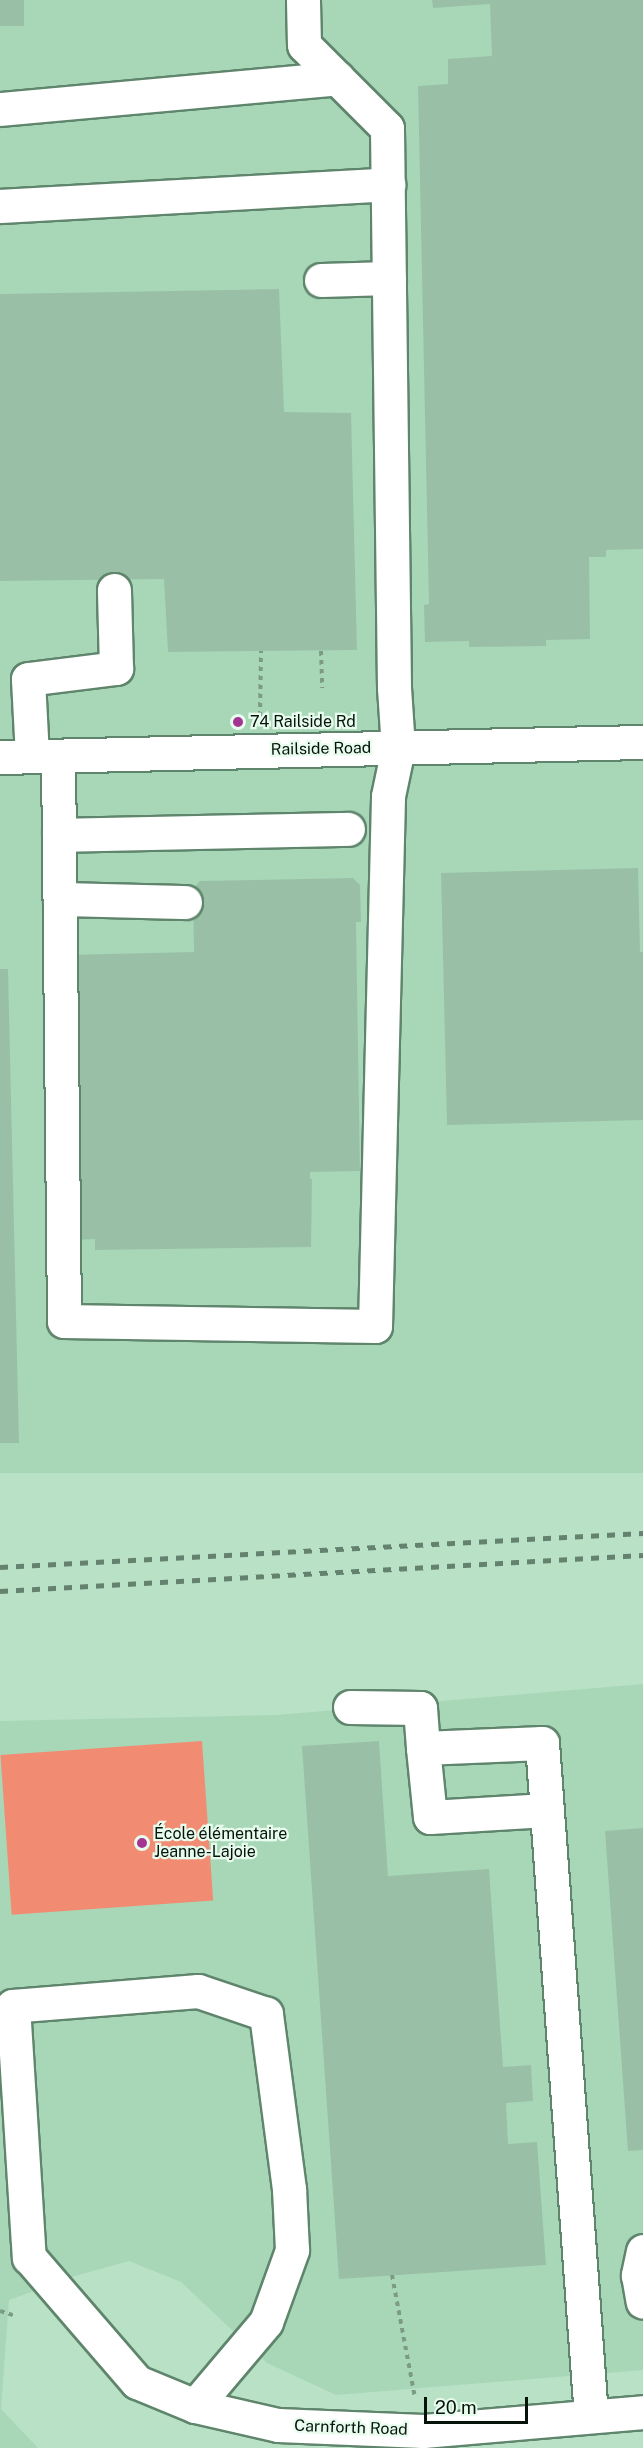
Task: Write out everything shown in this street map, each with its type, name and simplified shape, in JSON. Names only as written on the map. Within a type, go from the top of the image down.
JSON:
[{"type":"street","points":[[114,590],[116,668],[28,679],[59,835],[64,1321],[375,1326],[388,796],[398,748],[394,687],[387,128],[304,45],[303,0]]},
{"type":"street","points":[[0,109],[338,78]]},
{"type":"street","points":[[0,206],[388,184]]},
{"type":"street","points":[[321,280],[389,278]]},
{"type":"street","name":"Railside Road","points":[[0,757],[643,742]]},
{"type":"street","points":[[59,835],[348,829]]},
{"type":"street","points":[[60,898],[185,902]]},
{"type":"street","points":[[350,1707],[420,1708],[430,1817],[546,1810]]},
{"type":"street","points":[[423,1748],[542,1743],[591,2416]]},
{"type":"street","points":[[6,2006],[198,1991],[267,2014],[289,2189],[292,2250],[266,2322],[195,2406]]},
{"type":"street","name":"Carnforth Road","points":[[6,2006],[29,2257],[137,2382],[195,2406],[278,2425],[423,2431],[643,2412]]},
{"type":"street","points":[[643,2251],[638,2275],[643,2302]]},
{"type":"path","points":[[261,651],[261,751]]},
{"type":"path","points":[[321,651],[322,688]]},
{"type":"path","points":[[392,2275],[407,2366],[423,2431]]},
{"type":"path","points":[[0,2311],[15,2316]]},
{"type":"shaded area","points":[[0,0],[643,0],[643,1473],[0,1473]]},
{"type":"shaded area","points":[[643,1684],[643,2370],[336,2395],[267,2363],[181,2282],[129,2261],[75,2276],[9,2300],[1,2409],[38,2448],[0,2448],[0,1721],[277,1715]]},
{"type":"shaded area","points":[[202,1741],[213,1901],[12,1915],[0,1755]]},
{"type":"building","points":[[0,0],[24,0],[24,26],[0,26]]},
{"type":"building","points":[[432,0],[643,0],[643,549],[606,550],[606,557],[589,557],[590,639],[546,640],[546,646],[469,647],[469,641],[425,642],[424,605],[429,604],[418,86],[448,84],[448,59],[492,56],[490,4],[433,8]]},
{"type":"building","points":[[279,289],[284,412],[351,413],[357,650],[168,652],[164,579],[0,581],[0,294]]},
{"type":"building","points":[[638,868],[640,952],[643,952],[643,1120],[447,1125],[441,873]]},
{"type":"building","points":[[353,878],[360,885],[361,922],[356,922],[360,1171],[310,1172],[310,1179],[312,1179],[311,1247],[95,1250],[95,1239],[72,1240],[64,955],[194,952],[193,889],[200,881]]},
{"type":"building","points":[[0,969],[8,969],[19,1443],[0,1443]]},
{"type":"building","points":[[379,1741],[388,1876],[489,1869],[503,2067],[531,2065],[533,2101],[506,2103],[508,2144],[537,2142],[546,2265],[339,2279],[302,1746]]},
{"type":"building","points":[[643,1828],[643,2150],[628,2151],[605,1831]]},
{"type":"railway","points":[[0,1567],[643,1533]]},
{"type":"railway","points":[[0,1591],[643,1555]]},
{"type":"place","name":"74 Railside Rd","points":[[238,722]]},
{"type":"place","name":"École élémentaire Jeanne-Lajoie","points":[[142,1843]]}]
